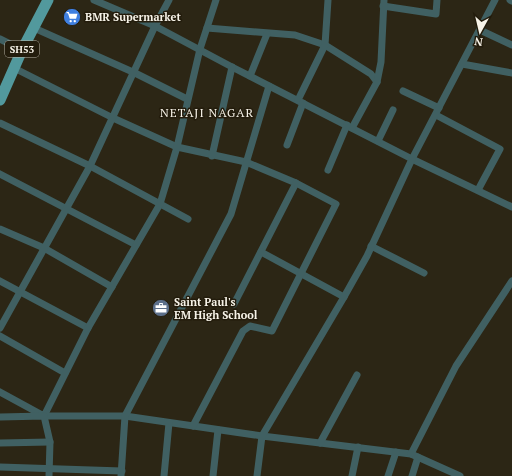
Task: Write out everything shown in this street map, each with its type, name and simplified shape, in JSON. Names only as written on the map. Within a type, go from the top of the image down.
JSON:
[{"type":"main road","name":"SH53","points":[[0,81],[19,48],[40,0]]},
{"type":"main road","name":"SH53","points":[[0,100],[14,68],[19,48],[34,28],[48,0]]},
{"type":"street","points":[[94,0],[155,26],[412,159],[512,207]]},
{"type":"street","points":[[0,328],[90,166],[135,73],[155,26],[169,0]]},
{"type":"street","points":[[287,145],[300,102],[325,45],[328,0]]},
{"type":"street","points":[[328,170],[349,127],[377,82],[381,62],[384,3],[436,14],[437,0]]},
{"type":"street","points":[[257,476],[262,436],[344,297],[371,246],[412,159],[495,0]]},
{"type":"street","points":[[50,476],[50,442],[44,416],[88,328],[160,204],[177,147],[187,99],[213,1]]},
{"type":"street","points":[[34,28],[135,73],[187,99]]},
{"type":"street","points":[[207,28],[267,34],[295,35],[325,45],[371,74],[377,82]]},
{"type":"street","points":[[480,30],[512,45]]},
{"type":"street","points":[[250,76],[267,34]]},
{"type":"street","points":[[0,38],[19,48]]},
{"type":"street","points":[[462,64],[512,73]]},
{"type":"street","points":[[212,156],[232,67]]},
{"type":"street","points":[[14,68],[113,118],[177,147],[212,156],[246,162],[296,183],[336,204],[272,331],[250,326],[243,331],[194,426]]},
{"type":"street","points":[[0,467],[50,468],[122,473],[125,416],[232,214],[269,86]]},
{"type":"street","points":[[403,91],[439,108]]},
{"type":"street","points":[[378,141],[394,110]]},
{"type":"street","points":[[436,115],[500,149],[478,190]]},
{"type":"street","points":[[0,123],[90,166],[188,219]]},
{"type":"street","points":[[0,174],[136,245]]},
{"type":"street","points":[[234,304],[296,183]]},
{"type":"street","points":[[0,229],[44,248],[112,287]]},
{"type":"street","points":[[371,246],[424,273]]},
{"type":"street","points":[[261,252],[344,297]]},
{"type":"street","points":[[0,281],[88,328]]},
{"type":"street","points":[[411,454],[456,366],[512,281]]},
{"type":"street","points":[[0,336],[65,373]]},
{"type":"street","points":[[320,443],[357,374]]},
{"type":"street","points":[[0,392],[44,416]]},
{"type":"street","points":[[0,417],[125,416],[262,436],[411,454],[460,476]]},
{"type":"street","points":[[164,476],[169,423]]},
{"type":"street","points":[[213,476],[218,430]]},
{"type":"street","points":[[0,443],[50,442]]},
{"type":"street","points":[[352,476],[358,447]]},
{"type":"street","points":[[388,476],[396,452]]},
{"type":"street","points":[[412,476],[418,458]]},
{"type":"place","name":"BMR Supermarket","points":[[72,17]]},
{"type":"place","name":"Saint Paul's EM High School","points":[[161,308]]},
{"type":"district","name":"NETAJI NAGAR","points":[[207,112]]}]
